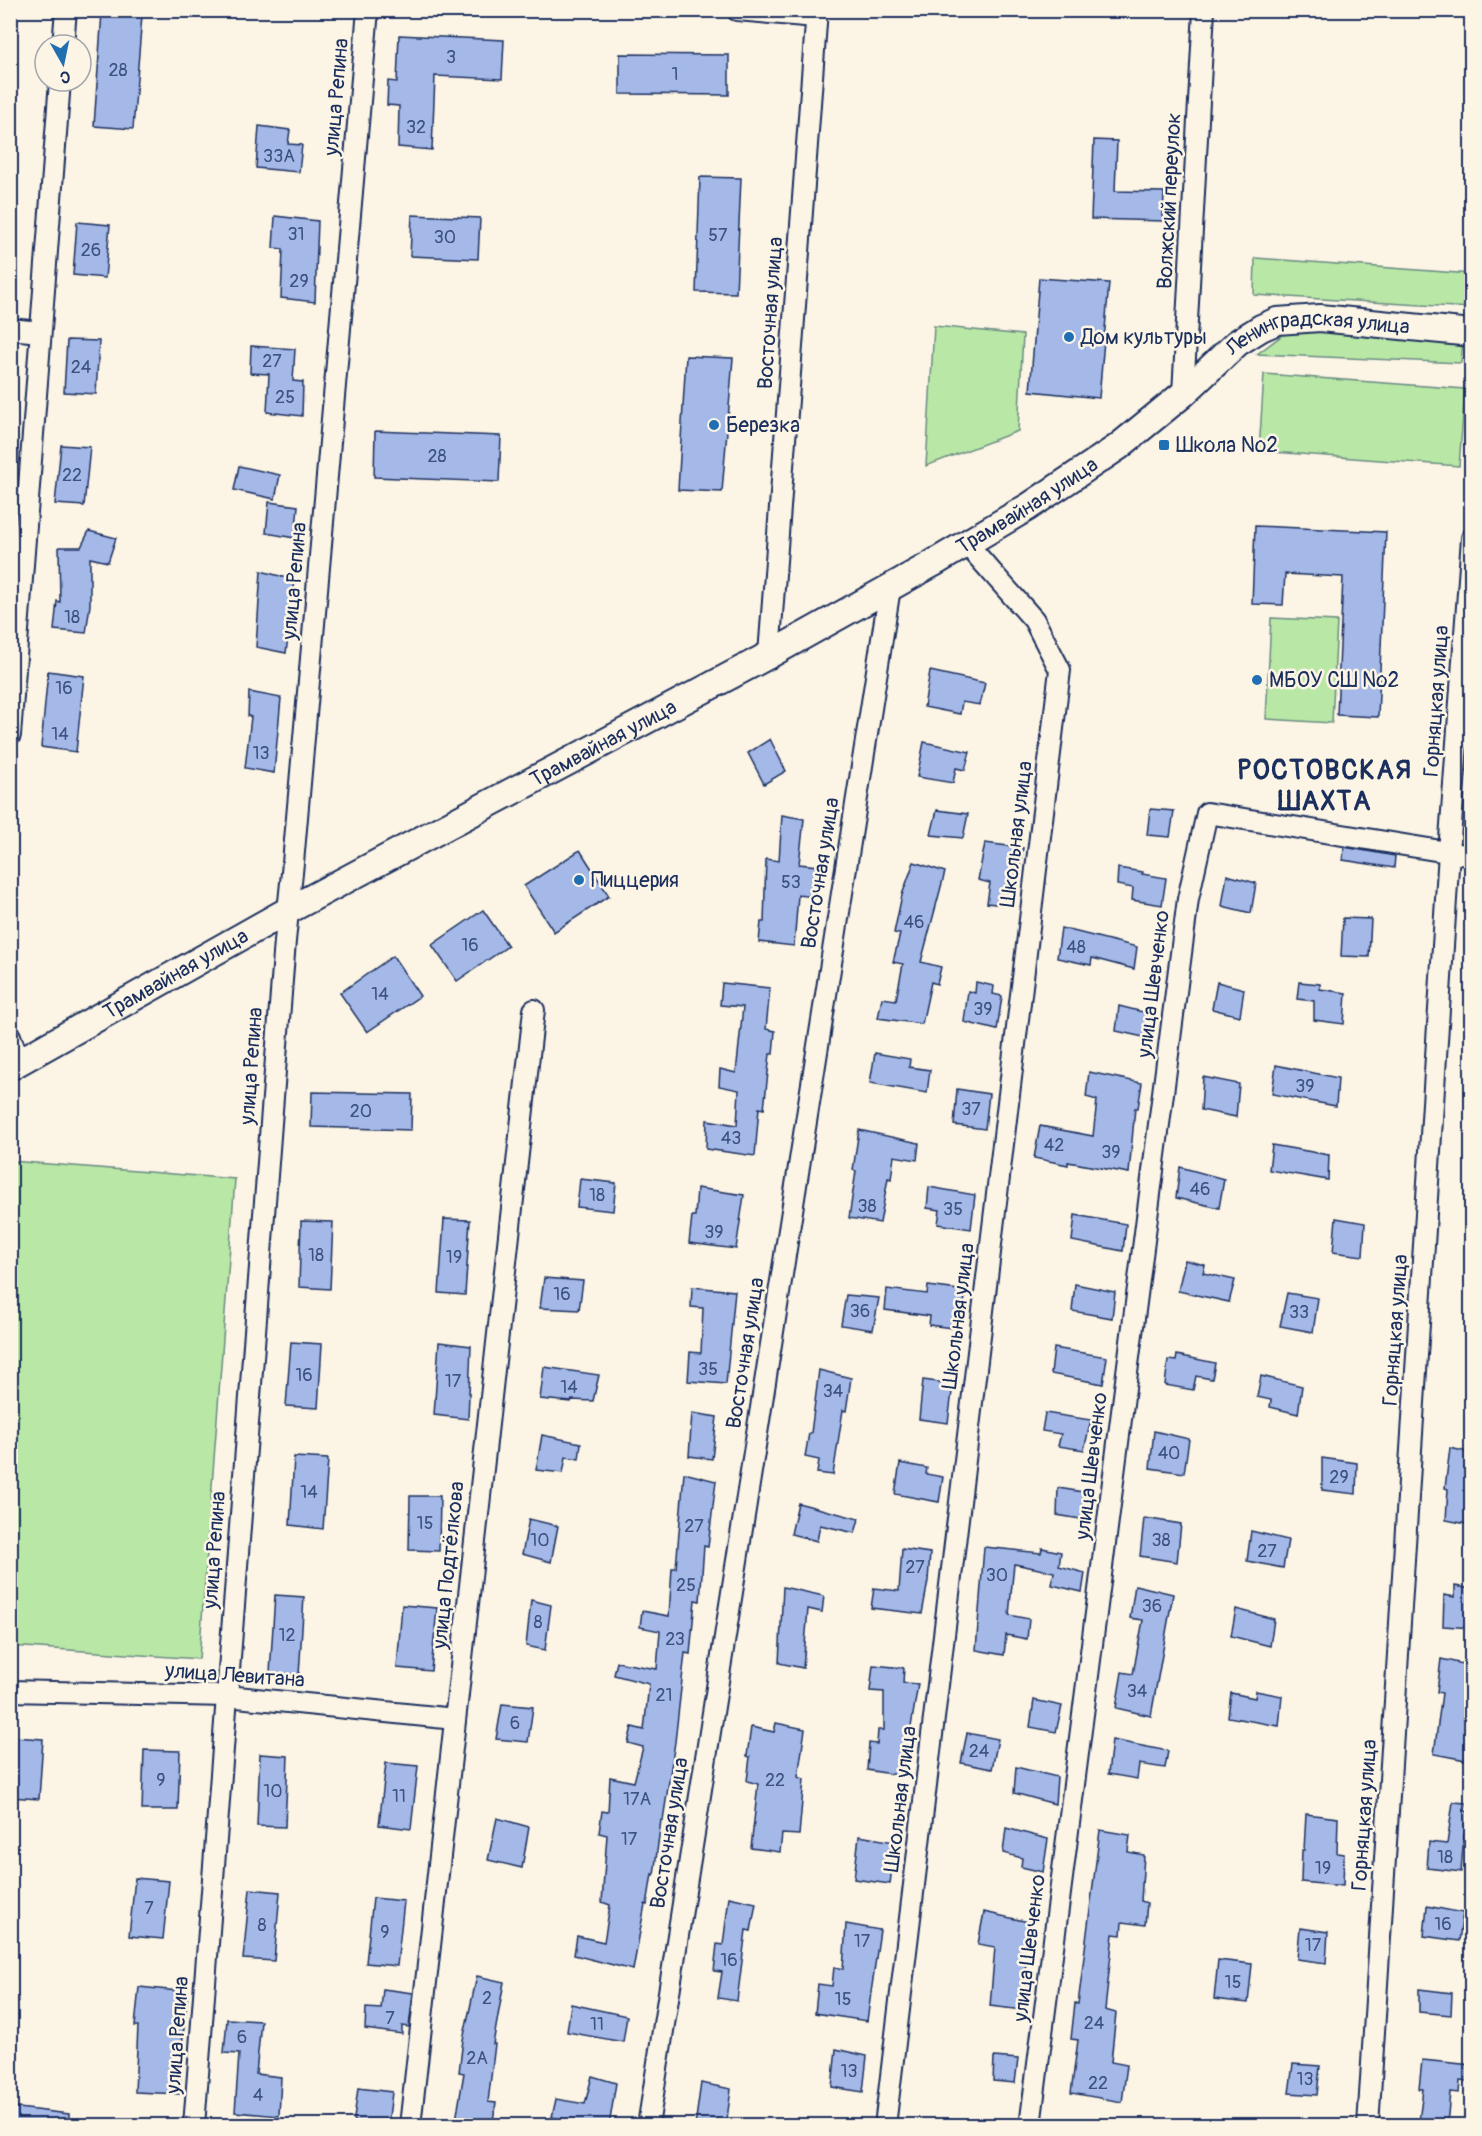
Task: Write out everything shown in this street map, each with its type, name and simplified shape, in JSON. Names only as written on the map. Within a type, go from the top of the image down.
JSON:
[{"type":"street","points":[[64,33],[66,10]]},
{"type":"street","name":"улица Репина","points":[[194,2126],[287,911],[368,10]]},
{"type":"street","points":[[737,10],[816,14]]},
{"type":"street","name":"Волжский переулок","points":[[1183,394],[1204,10]]},
{"type":"street","name":"Восточная улица","points":[[769,655],[816,14]]},
{"type":"street","points":[[10,735],[59,93]]},
{"type":"street","name":"Ленинградская улица","points":[[1183,394],[1237,342],[1261,327],[1278,321],[1320,318],[1472,333]]},
{"type":"street","points":[[10,329],[40,332]]},
{"type":"street","name":"Трамвайная улица","points":[[15,1064],[287,911],[769,655],[967,544],[1084,471],[1118,447],[1183,394]]},
{"type":"street","name":"Горняцкая улица","points":[[1368,2126],[1449,852],[1472,538]]},
{"type":"street","name":"Школьная улица","points":[[885,2126],[1060,670],[1034,620],[967,544]]},
{"type":"street","name":"Восточная улица","points":[[648,2126],[890,588]]},
{"type":"street","name":"улица Шевченко","points":[[1030,2126],[1188,899],[1207,813],[1449,852]]},
{"type":"street","points":[[1449,852],[1472,856]]},
{"type":"street","name":"улица Подтёлкова","points":[[410,2126],[534,1010]]},
{"type":"street","points":[[10,1036],[15,1064]]},
{"type":"street","name":"улица Левитана","points":[[10,1690],[227,1696],[455,1719]]},
{"type":"green space","points":[[1255,258],[1471,274],[1471,308],[1254,295]]},
{"type":"green space","points":[[934,326],[1023,335],[1018,431],[926,466]]},
{"type":"green space","points":[[1312,327],[1463,340],[1461,363],[1257,354],[1284,334]]},
{"type":"green space","points":[[1264,374],[1465,389],[1459,466],[1259,451]]},
{"type":"green space","points":[[1271,618],[1337,621],[1332,723],[1266,719]]},
{"type":"green space","points":[[11,1161],[235,1179],[199,1659],[11,1646]]},
{"type":"building","points":[[102,12],[142,15],[133,129],[94,126]]},
{"type":"building","points":[[399,35],[504,40],[502,79],[435,76],[432,150],[398,147],[399,106],[387,105],[388,81],[397,82]]},
{"type":"building","points":[[620,54],[729,55],[729,95],[620,94]]},
{"type":"building","points":[[259,126],[290,130],[288,144],[302,145],[299,172],[256,168]]},
{"type":"building","points":[[1094,140],[1117,141],[1115,191],[1164,192],[1163,221],[1091,219]]},
{"type":"building","points":[[700,177],[741,178],[736,293],[696,292]]},
{"type":"building","points":[[412,215],[480,218],[478,259],[410,256]]},
{"type":"building","points":[[275,216],[318,221],[315,302],[281,298],[283,249],[273,248]]},
{"type":"building","points":[[77,222],[110,225],[105,278],[73,275]]},
{"type":"building","name":"Дом культуры","points":[[1039,278],[1109,283],[1099,398],[1030,391]]},
{"type":"building","points":[[67,340],[99,341],[96,394],[64,392]]},
{"type":"building","points":[[251,346],[295,349],[293,381],[303,382],[302,416],[267,412],[269,374],[250,373]]},
{"type":"building","points":[[686,356],[733,358],[722,492],[678,490]]},
{"type":"building","points":[[375,431],[501,436],[499,482],[374,477]]},
{"type":"building","points":[[61,445],[90,447],[84,506],[55,504]]},
{"type":"building","points":[[239,466],[280,475],[275,499],[234,490]]},
{"type":"building","points":[[269,502],[298,506],[295,538],[266,533]]},
{"type":"building","points":[[1255,526],[1386,532],[1378,717],[1337,715],[1343,577],[1285,574],[1283,605],[1252,604]]},
{"type":"building","points":[[89,531],[116,538],[108,562],[90,558],[90,605],[86,633],[54,630],[57,601],[60,602],[59,547],[81,547]]},
{"type":"building","points":[[261,571],[295,580],[286,653],[256,647]]},
{"type":"building","points":[[48,671],[84,676],[76,752],[41,747]]},
{"type":"building","points":[[930,671],[985,683],[980,705],[962,702],[960,714],[924,707]]},
{"type":"building","points":[[249,692],[281,698],[274,773],[245,768],[251,717],[248,716]]},
{"type":"building","points":[[770,739],[786,771],[764,784],[748,753]]},
{"type":"building","points":[[924,742],[970,752],[965,770],[956,768],[953,783],[917,777]]},
{"type":"building","points":[[1150,809],[1174,811],[1170,837],[1147,835]]},
{"type":"building","points":[[937,810],[968,814],[963,838],[931,835]]},
{"type":"building","points":[[782,815],[804,819],[799,864],[818,866],[815,897],[798,895],[794,946],[759,942],[761,922],[764,922],[766,859],[779,861]]},
{"type":"building","points":[[985,843],[1023,848],[1013,906],[987,903],[990,883],[978,880]]},
{"type":"building","points":[[1344,847],[1395,856],[1394,868],[1343,860]]},
{"type":"building","points":[[580,850],[609,896],[554,932],[524,886]]},
{"type":"building","points":[[914,862],[945,872],[921,962],[941,967],[937,984],[931,982],[922,1024],[878,1018],[882,998],[896,1000],[903,964],[893,962],[900,934],[894,933],[902,895]]},
{"type":"building","points":[[1118,868],[1166,878],[1162,905],[1132,900],[1133,888],[1117,885]]},
{"type":"building","points":[[1227,875],[1256,883],[1251,913],[1222,906]]},
{"type":"building","points":[[483,910],[508,946],[457,981],[432,945]]},
{"type":"building","points":[[1343,918],[1371,919],[1369,957],[1341,956]]},
{"type":"building","points":[[1061,928],[1137,947],[1134,969],[1092,958],[1091,965],[1057,958]]},
{"type":"building","points":[[393,956],[420,996],[367,1032],[340,993]]},
{"type":"building","points":[[976,982],[994,986],[993,994],[1002,996],[997,1030],[964,1022],[968,991],[975,993]]},
{"type":"building","points":[[1217,982],[1244,989],[1240,1016],[1212,1009]]},
{"type":"building","points":[[1299,982],[1320,984],[1320,989],[1346,993],[1344,1024],[1314,1020],[1314,1001],[1297,999]]},
{"type":"building","points":[[722,983],[770,988],[766,1029],[775,1031],[773,1054],[770,1054],[764,1109],[759,1108],[755,1156],[706,1149],[707,1120],[737,1125],[739,1090],[719,1086],[720,1069],[736,1073],[743,1007],[720,1005]]},
{"type":"building","points":[[1119,1006],[1151,1014],[1148,1038],[1116,1031]]},
{"type":"building","points":[[875,1053],[910,1059],[909,1067],[930,1070],[927,1093],[870,1083]]},
{"type":"building","points":[[1276,1065],[1338,1078],[1336,1106],[1272,1094]]},
{"type":"building","points":[[1089,1072],[1142,1083],[1138,1108],[1135,1108],[1129,1173],[1034,1158],[1040,1126],[1093,1136],[1097,1100],[1086,1097]]},
{"type":"building","points":[[1203,1077],[1239,1084],[1236,1117],[1201,1110]]},
{"type":"building","points":[[957,1089],[989,1094],[985,1129],[954,1125]]},
{"type":"building","points":[[312,1092],[412,1094],[411,1130],[311,1127]]},
{"type":"building","points":[[859,1130],[919,1143],[917,1160],[894,1156],[880,1223],[849,1218]]},
{"type":"building","points":[[1272,1145],[1329,1155],[1328,1180],[1269,1170]]},
{"type":"building","points":[[1180,1167],[1224,1179],[1219,1208],[1176,1198]]},
{"type":"building","points":[[580,1179],[616,1183],[613,1211],[577,1207]]},
{"type":"building","points":[[929,1187],[975,1195],[971,1229],[938,1224],[940,1210],[927,1208]]},
{"type":"building","points":[[697,1188],[744,1195],[736,1249],[689,1243],[692,1216],[695,1216]]},
{"type":"building","points":[[1075,1215],[1126,1224],[1123,1251],[1072,1241]]},
{"type":"building","points":[[1336,1218],[1365,1223],[1363,1256],[1333,1252]]},
{"type":"building","points":[[444,1219],[470,1220],[465,1295],[439,1293]]},
{"type":"building","points":[[301,1221],[333,1222],[330,1289],[299,1287]]},
{"type":"building","points":[[1185,1260],[1205,1265],[1203,1273],[1235,1280],[1229,1302],[1178,1291]]},
{"type":"building","points":[[544,1278],[583,1281],[579,1310],[540,1308]]},
{"type":"building","points":[[1075,1284],[1115,1292],[1112,1318],[1072,1311]]},
{"type":"building","points":[[928,1286],[966,1291],[960,1329],[929,1325],[930,1316],[885,1310],[887,1289],[927,1294]]},
{"type":"building","points":[[692,1287],[735,1291],[726,1384],[688,1381],[690,1352],[701,1353],[703,1308],[691,1307]]},
{"type":"building","points":[[1287,1293],[1318,1298],[1313,1332],[1280,1326]]},
{"type":"building","points":[[846,1295],[879,1298],[873,1330],[841,1325]]},
{"type":"building","points":[[291,1342],[322,1344],[318,1408],[286,1406]]},
{"type":"building","points":[[439,1342],[471,1346],[468,1419],[434,1415]]},
{"type":"building","points":[[1054,1348],[1107,1357],[1103,1384],[1051,1374]]},
{"type":"building","points":[[1177,1355],[1215,1363],[1212,1379],[1196,1376],[1193,1390],[1165,1385],[1168,1360],[1176,1361]]},
{"type":"building","points":[[544,1367],[599,1375],[593,1401],[572,1400],[571,1402],[540,1399]]},
{"type":"building","points":[[819,1370],[851,1378],[846,1411],[843,1410],[833,1475],[817,1473],[819,1460],[805,1457],[809,1433],[811,1433]]},
{"type":"building","points":[[1261,1376],[1302,1386],[1298,1414],[1270,1407],[1271,1400],[1257,1397]]},
{"type":"building","points":[[923,1380],[953,1384],[948,1423],[919,1419]]},
{"type":"building","points":[[692,1413],[717,1417],[712,1459],[689,1456]]},
{"type":"building","points":[[1045,1413],[1091,1420],[1084,1450],[1058,1446],[1061,1434],[1042,1431]]},
{"type":"building","points":[[1154,1431],[1189,1439],[1184,1473],[1150,1468]]},
{"type":"building","points":[[542,1435],[581,1443],[579,1459],[566,1457],[563,1473],[536,1470]]},
{"type":"building","points":[[1450,1448],[1472,1453],[1472,1525],[1446,1520],[1448,1489],[1445,1488]]},
{"type":"building","points":[[294,1457],[328,1459],[323,1529],[290,1525]]},
{"type":"building","points":[[1322,1458],[1357,1463],[1356,1494],[1322,1490]]},
{"type":"building","points":[[900,1463],[927,1468],[926,1474],[943,1477],[939,1502],[895,1494]]},
{"type":"building","points":[[684,1473],[716,1481],[708,1547],[704,1546],[700,1601],[695,1600],[690,1654],[685,1653],[675,1742],[654,1875],[652,1874],[647,1905],[645,1904],[633,1970],[574,1955],[577,1936],[604,1942],[610,1905],[602,1902],[607,1835],[599,1833],[602,1811],[608,1812],[610,1777],[634,1782],[643,1747],[628,1743],[632,1727],[644,1730],[649,1684],[614,1675],[617,1662],[657,1669],[660,1631],[640,1627],[642,1611],[669,1616],[672,1568],[676,1568]]},
{"type":"building","points":[[1058,1488],[1089,1493],[1086,1520],[1057,1515]]},
{"type":"building","points":[[410,1496],[440,1496],[439,1551],[409,1550]]},
{"type":"building","points":[[798,1503],[859,1519],[855,1533],[820,1525],[817,1541],[791,1534]]},
{"type":"building","points":[[1144,1518],[1181,1524],[1177,1562],[1140,1556]]},
{"type":"building","points":[[529,1519],[558,1526],[551,1562],[522,1554]]},
{"type":"building","points":[[1251,1531],[1288,1540],[1283,1568],[1247,1561]]},
{"type":"building","points":[[984,1547],[1041,1553],[1042,1548],[1061,1552],[1059,1566],[1085,1573],[1082,1592],[1052,1585],[1054,1572],[1014,1564],[1009,1615],[1029,1619],[1027,1639],[1006,1635],[1004,1655],[976,1650]]},
{"type":"building","points":[[902,1549],[930,1553],[922,1614],[871,1608],[874,1588],[899,1591]]},
{"type":"building","points":[[1135,1585],[1173,1594],[1151,1716],[1116,1708],[1122,1672],[1133,1674],[1143,1620],[1130,1618]]},
{"type":"building","points":[[1455,1586],[1472,1589],[1472,1628],[1443,1626],[1444,1595],[1455,1597]]},
{"type":"building","points":[[783,1587],[824,1596],[822,1612],[808,1609],[803,1668],[779,1663]]},
{"type":"building","points":[[275,1595],[304,1597],[299,1675],[270,1673]]},
{"type":"building","points":[[531,1600],[551,1605],[545,1650],[526,1646]]},
{"type":"building","points":[[402,1605],[437,1608],[431,1671],[397,1668]]},
{"type":"building","points":[[1236,1609],[1274,1619],[1270,1646],[1231,1636]]},
{"type":"building","points":[[1441,1659],[1472,1666],[1472,1701],[1466,1760],[1434,1754],[1442,1693],[1437,1692]]},
{"type":"building","points":[[873,1665],[904,1668],[903,1683],[918,1684],[903,1776],[867,1770],[869,1743],[877,1744],[878,1730],[884,1730],[884,1692],[870,1691]]},
{"type":"building","points":[[1256,1691],[1282,1696],[1279,1726],[1228,1717],[1231,1693],[1255,1698]]},
{"type":"building","points":[[1034,1700],[1062,1706],[1056,1732],[1030,1727]]},
{"type":"building","points":[[502,1704],[533,1707],[528,1742],[496,1739]]},
{"type":"building","points":[[776,1723],[805,1729],[798,1777],[804,1779],[799,1835],[782,1834],[780,1852],[751,1848],[758,1784],[747,1781],[750,1757],[747,1756],[751,1727],[774,1732]]},
{"type":"building","points":[[967,1733],[998,1739],[992,1769],[961,1763]]},
{"type":"building","points":[[13,1737],[43,1739],[39,1799],[10,1797]]},
{"type":"building","points":[[1112,1740],[1168,1751],[1165,1768],[1139,1764],[1137,1779],[1108,1774]]},
{"type":"building","points":[[144,1750],[180,1751],[178,1810],[142,1810]]},
{"type":"building","points":[[260,1754],[288,1756],[285,1827],[257,1826]]},
{"type":"building","points":[[386,1763],[418,1766],[411,1829],[379,1825]]},
{"type":"building","points":[[1016,1767],[1057,1777],[1055,1804],[1014,1793]]},
{"type":"building","points":[[1453,1802],[1466,1803],[1465,1811],[1472,1813],[1472,1835],[1464,1834],[1461,1872],[1427,1868],[1429,1842],[1447,1844]]},
{"type":"building","points":[[1306,1814],[1338,1818],[1337,1853],[1344,1854],[1343,1886],[1301,1882]]},
{"type":"building","points":[[497,1818],[529,1827],[522,1868],[488,1860]]},
{"type":"building","points":[[1006,1828],[1048,1839],[1043,1872],[1021,1867],[1022,1858],[1003,1853]]},
{"type":"building","points":[[1100,1830],[1130,1835],[1128,1852],[1144,1855],[1141,1901],[1147,1903],[1145,1925],[1122,1922],[1121,1935],[1113,1934],[1105,2010],[1116,2013],[1111,2062],[1127,2065],[1122,2102],[1071,2093],[1078,2040],[1071,2039],[1075,2003],[1078,2004]]},
{"type":"building","points":[[859,1836],[895,1842],[890,1884],[854,1879]]},
{"type":"building","points":[[135,1878],[169,1881],[163,1939],[129,1936]]},
{"type":"building","points":[[250,1889],[280,1892],[274,1961],[243,1959]]},
{"type":"building","points":[[729,1897],[756,1903],[751,1931],[746,1930],[737,2001],[718,1998],[722,1972],[714,1971],[717,1944],[723,1945]]},
{"type":"building","points":[[373,1898],[404,1901],[397,1966],[366,1963]]},
{"type":"building","points":[[1427,1906],[1463,1913],[1459,1941],[1424,1936]]},
{"type":"building","points":[[984,1912],[1033,1923],[1023,1981],[1022,2010],[990,2006],[995,1947],[978,1944]]},
{"type":"building","points":[[846,1924],[880,1930],[867,2021],[815,2013],[818,1984],[832,1986],[834,1967],[843,1969]]},
{"type":"building","points":[[1300,1928],[1328,1932],[1326,1963],[1297,1959]]},
{"type":"building","points":[[1218,1960],[1252,1964],[1248,2003],[1214,1999]]},
{"type":"building","points":[[477,1976],[504,1982],[493,2044],[495,2044],[488,2102],[496,2103],[492,2126],[455,2126],[464,2073],[459,2072],[463,2040]]},
{"type":"building","points":[[139,1987],[188,1992],[181,2054],[180,2094],[135,2092],[138,2026],[135,2026]]},
{"type":"building","points":[[383,1989],[413,1993],[409,2027],[402,2026],[402,2034],[365,2029],[366,2008],[381,2009]]},
{"type":"building","points":[[1419,1989],[1452,1993],[1451,2015],[1419,2012]]},
{"type":"building","points":[[571,2004],[627,2016],[623,2042],[567,2032]]},
{"type":"building","points":[[227,2019],[261,2021],[256,2074],[281,2077],[279,2116],[235,2112],[239,2054],[224,2053]]},
{"type":"building","points":[[836,2049],[867,2056],[863,2092],[832,2087]]},
{"type":"building","points":[[994,2057],[1018,2059],[1015,2083],[993,2081]]},
{"type":"building","points":[[1422,2060],[1472,2065],[1472,2082],[1460,2081],[1459,2093],[1450,2092],[1447,2126],[1419,2122],[1423,2089],[1419,2089]]},
{"type":"building","points":[[1293,2064],[1320,2066],[1317,2095],[1289,2093]]},
{"type":"building","points":[[592,2076],[616,2083],[609,2126],[564,2126],[565,2120],[552,2117],[556,2099],[585,2104]]},
{"type":"building","points":[[701,2083],[731,2089],[726,2126],[695,2126]]},
{"type":"building","points":[[358,2088],[392,2092],[388,2126],[353,2126]]},
{"type":"building","points":[[10,2107],[69,2114],[69,2126],[10,2126]]},
{"type":"place","name":"Дом культуры","points":[[1069,337]]},
{"type":"place","name":"Березка","points":[[714,425]]},
{"type":"place","name":"Школа №2","points":[[1164,445]]},
{"type":"place","name":"МБОУ СШ №2","points":[[1257,680]]},
{"type":"place","name":"Пиццерия","points":[[579,880]]},
{"type":"district","name":"РОСТОВСКАЯ ШАХТА","points":[[1325,786]]}]
